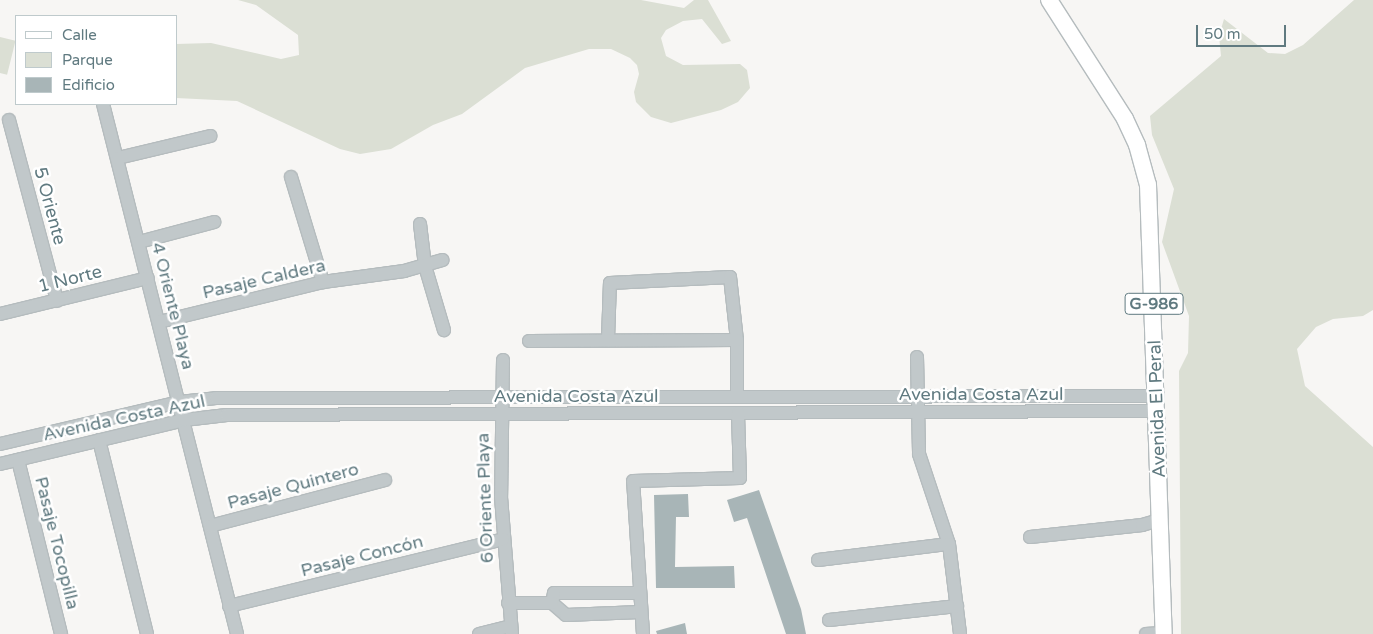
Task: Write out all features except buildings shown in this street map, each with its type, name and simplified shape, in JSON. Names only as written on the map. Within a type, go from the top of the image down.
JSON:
[{"type":"main road","name":"Avenida El Peral","points":[[1048,0],[1121,112],[1143,165],[1150,205],[1164,634]]},
{"type":"street","name":"4 Oriente Playa","points":[[103,105],[180,402],[237,634]]},
{"type":"street","name":"5 Oriente","points":[[9,120],[57,301]]},
{"type":"street","points":[[118,158],[210,136]]},
{"type":"street","points":[[291,177],[324,282]]},
{"type":"street","points":[[139,242],[214,222]]},
{"type":"street","points":[[420,224],[425,266],[444,330]]},
{"type":"street","name":"Pasaje Caldera","points":[[159,322],[324,282],[378,272],[404,272],[442,260]]},
{"type":"street","points":[[608,339],[610,283],[730,277],[736,340],[737,396]]},
{"type":"street","name":"1 Norte","points":[[0,314],[148,278]]},
{"type":"street","points":[[529,341],[608,339],[736,340]]},
{"type":"street","points":[[917,357],[917,395],[922,468],[949,544],[960,634]]},
{"type":"street","name":"6 Oriente Playa","points":[[503,360],[501,398],[503,539],[511,630]]},
{"type":"street","name":"Avenida Costa Azul","points":[[0,444],[180,402],[216,398],[917,395],[1157,404]]},
{"type":"street","name":"Avenida Costa Azul","points":[[0,464],[184,420],[227,415],[918,412],[1157,404]]},
{"type":"street","points":[[643,634],[640,612],[633,481],[740,478],[738,413]]},
{"type":"street","points":[[98,440],[147,634]]},
{"type":"street","name":"Pasaje Tocopilla","points":[[18,460],[61,634]]},
{"type":"street","name":"Pasaje Quintero","points":[[210,526],[385,480]]},
{"type":"street","points":[[1030,537],[1142,525],[1160,520]]},
{"type":"street","name":"Pasaje Concón","points":[[230,606],[503,539]]},
{"type":"street","points":[[818,560],[949,544]]},
{"type":"street","points":[[552,603],[554,593],[639,593]]},
{"type":"street","points":[[508,603],[552,603],[566,615],[640,612]]},
{"type":"street","points":[[829,620],[957,606]]},
{"type":"street","points":[[479,634],[511,630]]},
{"type":"street","points":[[1146,634],[1164,634]]},
{"type":"green space","points":[[238,0],[641,0],[684,8],[694,0],[708,0],[731,41],[722,44],[702,19],[683,21],[666,30],[661,38],[666,56],[683,65],[740,64],[747,70],[750,88],[738,102],[721,110],[671,123],[651,117],[636,102],[634,92],[639,74],[637,65],[630,58],[611,49],[589,49],[525,68],[462,114],[433,125],[391,149],[360,154],[340,149],[237,101],[178,98],[178,44],[211,43],[281,59],[299,55],[298,35],[256,5]]},
{"type":"green space","points":[[1354,0],[1373,0],[1373,310],[1363,316],[1333,319],[1316,327],[1297,349],[1305,386],[1373,447],[1373,634],[1181,634],[1179,371],[1188,353],[1189,316],[1162,242],[1174,189],[1152,135],[1150,116],[1221,56],[1219,36],[1224,19],[1268,53],[1285,54],[1303,45]]},
{"type":"green space","points":[[0,37],[15,41],[7,75],[0,73]]}]
